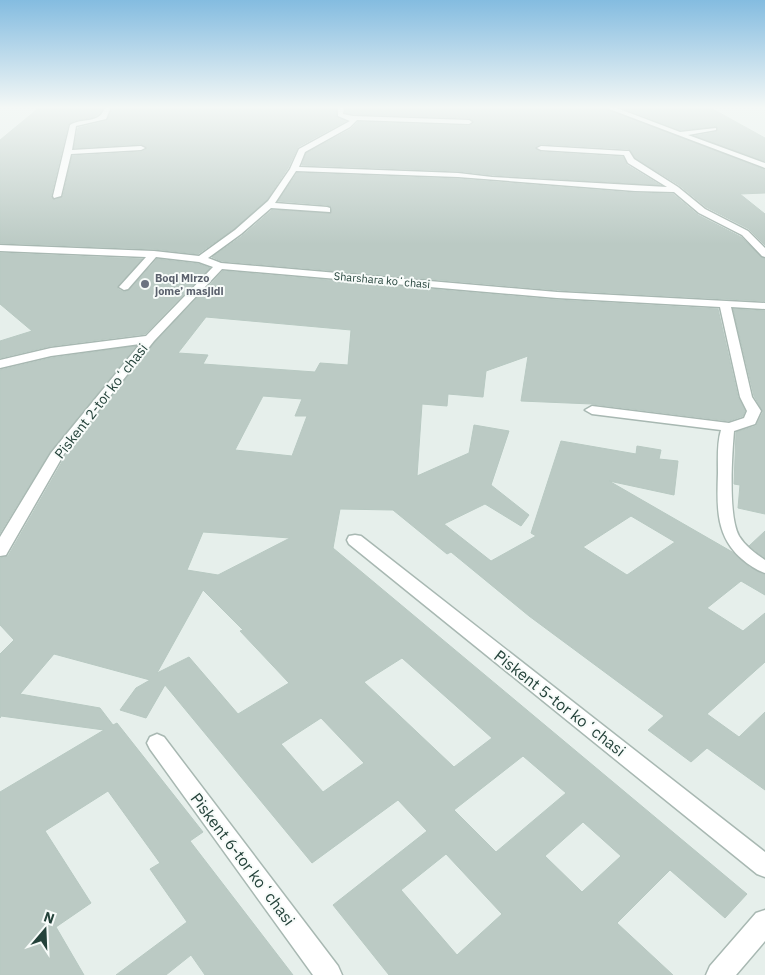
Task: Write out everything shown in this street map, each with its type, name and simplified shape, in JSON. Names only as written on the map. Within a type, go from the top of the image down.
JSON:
[{"type":"street","points":[[57,196],[68,152]]},
{"type":"street","points":[[201,259],[238,232],[270,205],[294,168],[301,152]]},
{"type":"street","points":[[618,152],[626,153],[630,161],[676,190],[702,211],[745,233],[765,254]]},
{"type":"street","points":[[729,152],[765,166]]},
{"type":"street","points":[[294,168],[458,175],[501,180],[676,190]]},
{"type":"street","points":[[270,205],[327,210]]},
{"type":"street","name":"Sharshara koʻchasi","points":[[0,248],[154,254],[201,259],[220,266],[556,295],[765,306]]},
{"type":"street","points":[[124,287],[154,254]]},
{"type":"street","name":"Piskent 2-tor koʻchasi","points":[[0,551],[58,453],[150,339],[220,266]]},
{"type":"street","points":[[592,410],[730,427],[750,421],[754,411],[746,397],[725,304]]},
{"type":"street","points":[[0,364],[51,352],[150,339]]},
{"type":"street","points":[[730,427],[726,438],[727,527],[736,543],[746,554],[765,567]]},
{"type":"street","name":"Piskent 5-tor koʻchasi","points":[[355,540],[765,866]]},
{"type":"street","name":"Piskent 6-tor koʻchasi","points":[[157,743],[329,975]]},
{"type":"street","points":[[719,975],[765,922]]},
{"type":"building","points":[[0,152],[61,152],[51,196],[55,200],[63,196],[72,156],[132,152],[295,152],[288,168],[267,200],[234,229],[198,254],[154,249],[0,243]]},
{"type":"building","points":[[549,152],[623,157],[627,165],[660,185],[492,175],[458,171],[302,165],[306,153]]},
{"type":"building","points":[[631,152],[720,152],[765,170],[765,193],[740,194],[765,214],[765,245],[749,229],[706,207],[679,185],[635,158]]},
{"type":"building","points":[[741,152],[765,152],[765,161]]},
{"type":"building","points":[[297,173],[458,179],[635,193],[673,194],[698,215],[741,237],[765,259],[765,301],[557,290],[221,261],[212,257],[242,236],[272,210],[331,213],[332,207],[327,205],[278,201]]},
{"type":"building","points":[[0,253],[142,259],[118,286],[118,289],[124,292],[129,290],[157,259],[199,264],[210,268],[145,334],[51,346],[0,358],[0,341],[32,331],[0,304]]},
{"type":"building","points":[[223,271],[557,300],[718,309],[738,397],[745,411],[743,416],[729,421],[592,404],[521,401],[528,356],[486,371],[483,397],[448,394],[447,406],[422,404],[417,476],[469,453],[474,425],[509,431],[491,485],[529,515],[521,526],[485,504],[444,524],[491,561],[536,536],[531,533],[561,441],[636,454],[637,446],[661,450],[659,459],[678,461],[674,495],[609,481],[734,553],[749,567],[765,575],[765,595],[741,581],[707,608],[743,631],[765,613],[765,662],[707,714],[739,737],[765,712],[765,790],[707,748],[691,762],[648,730],[664,716],[529,616],[451,552],[447,554],[393,510],[340,509],[333,548],[747,894],[725,918],[670,870],[617,923],[673,975],[389,975],[333,905],[427,831],[398,800],[312,863],[165,685],[146,718],[120,710],[136,688],[150,680],[54,654],[20,694],[100,708],[113,725],[117,723],[203,832],[190,841],[293,975],[205,975],[191,955],[166,975],[116,975],[187,922],[150,869],[160,863],[108,791],[45,831],[91,903],[56,927],[84,975],[0,975],[0,792],[104,730],[1,716],[0,718],[0,654],[14,640],[0,625],[0,558],[8,556],[66,455],[155,342]],"holes":[[[206,317],[351,330],[348,365],[320,363],[315,372],[203,364],[208,355],[178,353]],[[263,396],[302,399],[295,416],[307,416],[292,456],[235,450]],[[631,516],[675,542],[627,575],[583,547]],[[203,532],[290,538],[218,575],[187,570]],[[203,590],[243,630],[240,631],[289,683],[238,714],[189,657],[157,673]],[[402,658],[492,738],[454,767],[364,682]],[[321,718],[364,763],[323,792],[281,744]],[[523,756],[566,793],[496,852],[454,810]],[[583,822],[621,856],[582,892],[545,856]],[[446,854],[502,914],[457,955],[401,890]]]},
{"type":"building","points":[[733,309],[765,311],[765,514],[738,508],[740,485],[734,484],[736,432],[756,426],[763,412],[754,396]]},
{"type":"building","points":[[136,346],[50,452],[0,533],[0,370],[51,358]]},
{"type":"building","points":[[765,531],[765,558],[749,546]]},
{"type":"place","name":"Boqi Mirzo jome’ masjidi","points":[[145,284]]}]
